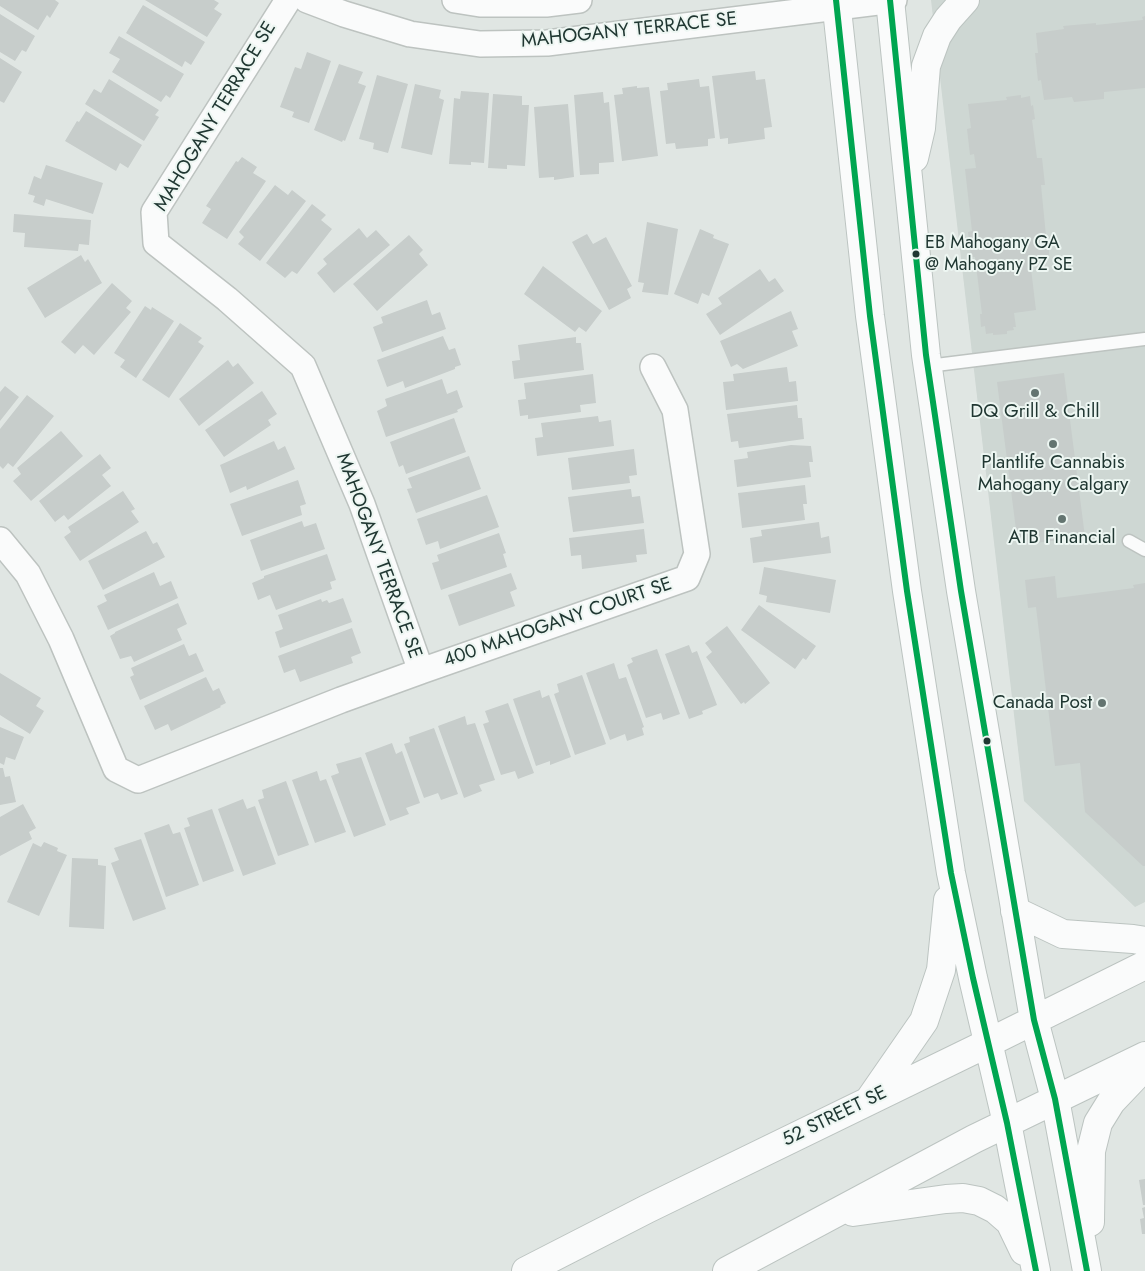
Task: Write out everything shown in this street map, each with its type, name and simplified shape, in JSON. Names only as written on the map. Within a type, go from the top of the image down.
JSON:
[{"type":"street","name":"MAHOGANY TERRACE SE","points":[[0,540],[28,574],[60,639],[116,769],[138,780],[341,700],[421,671],[362,504],[303,366],[227,299],[156,243],[154,212],[288,0]]},
{"type":"street","name":"MAHOGANY TERRACE SE","points":[[307,0],[344,14],[410,34],[480,44],[547,43],[836,3],[894,0]]},
{"type":"street","name":"MAHOGANY TERRACE SE","points":[[455,0],[480,4],[546,4],[579,0]]},
{"type":"street","points":[[890,0],[928,366],[961,591],[1034,1020],[1055,1099],[1088,1271]]},
{"type":"street","points":[[908,179],[921,128],[926,66],[937,36],[948,19],[965,0]]},
{"type":"street","points":[[836,3],[871,326],[907,591],[951,874],[1007,1123],[1035,1271]]},
{"type":"street","points":[[546,4],[547,43]]},
{"type":"street","name":"400 MAHOGANY COURT SE","points":[[421,671],[687,578],[697,554],[675,410],[653,367]]},
{"type":"street","points":[[869,1101],[924,1021],[941,970],[951,874]]},
{"type":"street","points":[[1015,911],[1063,934],[1145,941]]},
{"type":"street","name":"52 STREET SE","points":[[526,1271],[647,1209],[1145,965]]},
{"type":"street","points":[[727,1271],[1007,1123],[1145,1056]]},
{"type":"street","points":[[1088,1271],[1091,1151],[1098,1123],[1111,1102],[1145,1066]]},
{"type":"street","points":[[834,1215],[963,1198],[979,1201],[995,1209],[1010,1222],[1035,1271]]},
{"type":"lane","points":[[928,366],[1145,339]]},
{"type":"lane","points":[[1129,541],[1145,550]]},
{"type":"shaded area","points":[[931,0],[1145,0],[1145,902],[1135,907],[1024,801]]},
{"type":"building","points":[[0,0],[55,0],[59,3],[50,18],[47,15],[38,30],[0,6]]},
{"type":"building","points":[[145,0],[214,0],[219,3],[214,9],[222,14],[207,37]]},
{"type":"building","points":[[143,5],[205,42],[191,65],[185,61],[182,67],[126,33]]},
{"type":"building","points":[[0,14],[35,36],[26,52],[22,50],[15,61],[0,52]]},
{"type":"building","points":[[1145,16],[1145,88],[1104,92],[1104,99],[1074,102],[1072,97],[1044,100],[1041,80],[1038,81],[1035,53],[1038,53],[1036,33],[1064,29],[1063,26],[1143,20],[1142,17]]},
{"type":"building","points":[[119,36],[184,74],[170,98],[166,95],[161,102],[112,72],[120,59],[109,53]]},
{"type":"building","points":[[307,52],[331,61],[309,123],[292,117],[294,112],[280,107],[295,67],[301,69]]},
{"type":"building","points":[[0,58],[22,72],[4,103],[0,101]]},
{"type":"building","points":[[339,64],[363,72],[358,83],[366,86],[345,141],[343,140],[342,142],[314,130]]},
{"type":"building","points":[[755,71],[756,80],[765,79],[772,127],[764,128],[765,139],[728,144],[728,138],[720,139],[712,76]]},
{"type":"building","points":[[377,75],[408,84],[388,153],[373,149],[374,143],[359,139]]},
{"type":"building","points":[[109,79],[159,110],[155,115],[159,117],[144,141],[85,104],[94,89],[101,93]]},
{"type":"building","points":[[699,79],[700,87],[709,86],[715,138],[708,139],[708,146],[676,149],[675,143],[666,144],[660,91],[668,90],[667,83]]},
{"type":"building","points":[[415,84],[441,90],[439,98],[444,100],[432,155],[401,148]]},
{"type":"building","points":[[637,86],[637,88],[649,87],[658,156],[622,161],[614,95],[623,94],[622,88]]},
{"type":"building","points":[[461,91],[489,93],[484,163],[471,162],[471,165],[449,164],[454,98],[460,99]]},
{"type":"building","points":[[603,92],[604,103],[609,102],[614,162],[599,163],[599,174],[580,175],[574,95]]},
{"type":"building","points":[[493,94],[522,96],[522,105],[529,105],[525,166],[507,165],[507,169],[488,168]]},
{"type":"building","points":[[1021,95],[1021,98],[1030,96],[1031,106],[1033,105],[1035,119],[1032,120],[1037,158],[1042,158],[1045,185],[1041,185],[1046,236],[1049,236],[1051,250],[1049,250],[1049,259],[1030,261],[1036,310],[1014,313],[1016,327],[1013,327],[1014,330],[1007,331],[1007,334],[993,335],[993,333],[986,334],[985,326],[981,327],[980,314],[982,314],[975,257],[971,257],[968,232],[972,231],[965,169],[976,168],[974,154],[970,155],[967,129],[971,128],[968,104],[1007,100],[1006,97]]},
{"type":"building","points":[[568,104],[574,177],[554,180],[554,177],[539,178],[534,107]]},
{"type":"building","points":[[86,111],[142,145],[128,168],[120,163],[116,171],[65,141],[77,121],[79,122]]},
{"type":"building","points":[[242,157],[257,167],[253,173],[266,181],[227,239],[202,223],[211,209],[206,206],[236,161],[238,162]]},
{"type":"building","points":[[46,165],[103,183],[93,214],[46,199],[44,206],[33,202],[35,196],[28,194],[34,176],[41,179]]},
{"type":"building","points":[[275,185],[288,195],[292,190],[306,201],[260,261],[238,244],[244,237],[239,232]]},
{"type":"building","points":[[312,204],[326,215],[321,220],[332,229],[297,274],[292,271],[285,278],[266,263]]},
{"type":"building","points":[[14,214],[91,220],[89,245],[79,244],[78,251],[24,247],[25,233],[13,232]]},
{"type":"building","points":[[647,222],[678,229],[668,295],[642,292],[644,283],[638,282]]},
{"type":"building","points":[[359,228],[367,238],[376,230],[390,245],[334,293],[317,273],[327,264],[323,259]]},
{"type":"building","points":[[700,229],[714,235],[713,238],[729,244],[709,296],[702,293],[698,304],[674,294]]},
{"type":"building","points":[[587,234],[593,244],[606,237],[632,286],[627,289],[631,298],[609,310],[572,242]]},
{"type":"building","points":[[409,235],[423,250],[419,254],[428,265],[377,311],[353,284]]},
{"type":"building","points":[[81,255],[85,262],[88,259],[102,283],[45,318],[27,288]]},
{"type":"building","points":[[543,266],[602,311],[586,332],[579,327],[575,332],[524,294]]},
{"type":"building","points":[[760,269],[769,282],[775,278],[784,291],[720,335],[706,314],[722,304],[718,298]]},
{"type":"building","points":[[112,283],[132,301],[126,308],[131,312],[94,355],[83,345],[75,354],[61,342]]},
{"type":"building","points":[[427,300],[432,315],[440,312],[446,329],[382,352],[373,327],[383,323],[381,317]]},
{"type":"building","points":[[145,306],[151,310],[152,307],[174,321],[136,378],[120,367],[125,360],[114,353]]},
{"type":"building","points":[[791,311],[798,329],[792,331],[798,346],[743,369],[737,364],[731,367],[720,341]]},
{"type":"building","points":[[180,323],[202,338],[198,342],[204,346],[169,398],[142,380]]},
{"type":"building","points":[[443,336],[449,350],[455,348],[461,365],[405,388],[403,381],[387,387],[377,360]]},
{"type":"building","points":[[576,337],[576,343],[581,343],[584,370],[514,379],[512,361],[520,360],[518,345]]},
{"type":"building","points":[[228,360],[233,367],[238,363],[254,383],[199,426],[179,399]]},
{"type":"building","points":[[787,367],[789,382],[796,381],[798,401],[726,410],[723,382],[734,381],[733,374]]},
{"type":"building","points":[[1064,373],[1085,537],[1018,545],[997,382]]},
{"type":"building","points":[[593,374],[596,403],[580,405],[581,412],[528,419],[528,415],[520,416],[518,400],[526,399],[524,383]]},
{"type":"building","points":[[442,379],[447,394],[457,390],[463,407],[457,410],[458,412],[386,437],[377,411],[387,406],[385,399]]},
{"type":"building","points":[[5,386],[19,397],[0,421],[0,392]]},
{"type":"building","points":[[262,391],[277,414],[268,420],[271,425],[224,457],[205,430]]},
{"type":"building","points":[[27,395],[54,416],[13,467],[8,463],[3,469],[0,466],[0,429]]},
{"type":"building","points":[[797,405],[798,418],[802,418],[804,439],[739,448],[738,441],[731,442],[727,414]]},
{"type":"building","points":[[598,416],[599,422],[611,420],[614,446],[537,456],[535,438],[543,437],[541,423]]},
{"type":"building","points":[[454,418],[466,452],[406,474],[403,465],[399,467],[390,442]]},
{"type":"building","points":[[61,431],[83,456],[31,501],[13,481],[21,474],[17,468]]},
{"type":"building","points":[[274,441],[278,450],[285,446],[295,469],[247,490],[246,486],[230,493],[220,465]]},
{"type":"building","points":[[791,445],[811,446],[813,462],[809,462],[811,477],[737,487],[734,460],[748,458],[747,452]]},
{"type":"building","points":[[634,449],[637,475],[629,476],[630,483],[572,490],[568,458]]},
{"type":"building","points":[[100,454],[111,468],[102,475],[111,486],[68,520],[64,515],[55,522],[39,501]]},
{"type":"building","points":[[469,456],[481,489],[416,513],[407,489],[412,488],[408,478]]},
{"type":"building","points":[[298,480],[306,504],[300,506],[302,515],[242,536],[230,504]]},
{"type":"building","points":[[805,485],[807,504],[803,504],[805,520],[742,528],[738,493]]},
{"type":"building","points":[[631,489],[632,497],[640,496],[644,523],[573,532],[568,497]]},
{"type":"building","points":[[123,491],[135,509],[131,511],[139,522],[80,561],[64,537],[71,532],[68,527]]},
{"type":"building","points":[[487,495],[499,527],[440,549],[438,541],[426,545],[417,519]]},
{"type":"building","points":[[302,521],[304,527],[316,523],[325,549],[261,571],[250,540]]},
{"type":"building","points":[[819,522],[821,538],[829,536],[831,553],[753,563],[750,538],[762,536],[761,530]]},
{"type":"building","points":[[644,529],[647,554],[636,555],[637,562],[582,569],[581,555],[571,556],[569,538]]},
{"type":"building","points":[[146,531],[153,544],[157,542],[165,557],[103,590],[88,561]]},
{"type":"building","points":[[499,533],[506,553],[503,554],[507,567],[441,590],[432,563],[439,561],[437,555]]},
{"type":"building","points":[[327,554],[336,580],[330,582],[332,589],[276,610],[270,595],[258,600],[252,583],[264,578],[264,576]]},
{"type":"building","points":[[764,567],[836,580],[830,613],[766,602],[767,596],[759,594]]},
{"type":"building","points":[[154,572],[160,586],[171,581],[178,598],[108,630],[97,606],[107,601],[104,595]]},
{"type":"building","points":[[511,573],[517,589],[510,592],[515,606],[459,626],[448,595]]},
{"type":"building","points":[[1055,576],[1057,598],[1134,588],[1133,585],[1145,583],[1145,866],[1085,812],[1080,763],[1055,766],[1036,607],[1028,608],[1025,580]]},
{"type":"building","points":[[343,598],[352,622],[280,648],[275,632],[283,629],[278,615],[321,599],[322,602],[327,600],[329,603]]},
{"type":"building","points":[[178,603],[187,624],[177,629],[182,640],[134,662],[131,656],[120,659],[110,636]]},
{"type":"building","points":[[759,605],[816,646],[806,660],[803,658],[795,669],[741,630]]},
{"type":"building","points":[[727,626],[770,683],[745,704],[744,702],[741,704],[706,657],[712,652],[705,643]]},
{"type":"building","points":[[352,628],[361,653],[351,657],[353,663],[300,682],[295,669],[284,673],[278,656]]},
{"type":"building","points":[[184,644],[189,656],[196,653],[204,671],[140,700],[130,677],[134,675],[131,668]]},
{"type":"building","points":[[689,645],[692,653],[697,651],[717,705],[702,711],[703,714],[689,719],[665,654]]},
{"type":"building","points":[[657,649],[680,714],[663,720],[661,713],[646,718],[627,665],[633,662],[631,658]]},
{"type":"building","points":[[614,663],[619,679],[626,677],[644,727],[642,728],[644,735],[627,741],[625,734],[610,740],[586,673]]},
{"type":"building","points":[[0,673],[41,698],[36,706],[44,711],[30,734],[0,715]]},
{"type":"building","points":[[582,675],[606,744],[575,755],[554,694],[559,692],[557,684]]},
{"type":"building","points":[[206,677],[213,691],[219,688],[226,703],[171,731],[168,724],[155,730],[144,706]]},
{"type":"building","points":[[540,690],[542,698],[549,695],[571,757],[550,765],[550,761],[536,766],[513,699]]},
{"type":"building","points":[[508,703],[534,773],[518,779],[515,771],[501,775],[483,724],[489,722],[485,711]]},
{"type":"building","points":[[465,716],[467,725],[475,723],[495,780],[479,785],[482,791],[464,798],[438,726]]},
{"type":"building","points":[[0,727],[24,737],[15,760],[6,757],[4,765],[0,763]]},
{"type":"building","points":[[434,728],[458,794],[441,800],[438,793],[424,798],[404,744],[410,742],[409,737]]},
{"type":"building","points":[[392,743],[396,754],[402,751],[420,803],[406,808],[409,814],[390,821],[365,753]]},
{"type":"building","points":[[361,757],[386,825],[354,837],[331,776],[339,773],[336,764]]},
{"type":"building","points":[[0,768],[3,768],[5,777],[10,776],[16,802],[0,805]]},
{"type":"building","points":[[317,771],[320,781],[326,779],[346,832],[315,843],[292,780]]},
{"type":"building","points":[[286,781],[309,845],[278,856],[258,800],[264,798],[262,790]]},
{"type":"building","points":[[243,799],[247,809],[255,806],[276,864],[243,876],[218,809]]},
{"type":"building","points":[[23,804],[36,828],[29,832],[32,839],[0,856],[0,817]]},
{"type":"building","points":[[212,809],[234,871],[203,882],[184,828],[190,826],[187,818]]},
{"type":"building","points":[[169,824],[173,834],[180,832],[199,885],[166,897],[144,833]]},
{"type":"building","points":[[141,839],[166,909],[133,921],[111,863],[119,860],[114,848]]},
{"type":"building","points":[[44,842],[58,848],[57,851],[67,855],[39,916],[7,902],[33,843],[41,847]]},
{"type":"building","points":[[72,858],[98,859],[98,865],[106,866],[104,929],[69,927]]},
{"type":"building","points":[[1145,1179],[1145,1205],[1143,1205],[1139,1180]]},
{"type":"building","points":[[1145,1207],[1145,1234],[1142,1234],[1140,1219],[1144,1218],[1142,1208]]},
{"type":"transit line","points":[[836,0],[870,316],[907,591],[951,873],[1007,1123],[1036,1271]]},
{"type":"transit line","points":[[890,0],[926,355],[961,591],[1034,1020],[1055,1099],[1087,1271]]},
{"type":"place","name":"EB Mahogany GA @ Mahogany PZ SE","points":[[916,254]]},
{"type":"place","name":"DQ Grill & Chill","points":[[1035,393]]},
{"type":"place","name":"Plantlife Cannabis Mahogany Calgary","points":[[1053,444]]},
{"type":"place","name":"ATB Financial","points":[[1062,519]]},
{"type":"place","name":"Canada Post","points":[[1102,703]]}]
